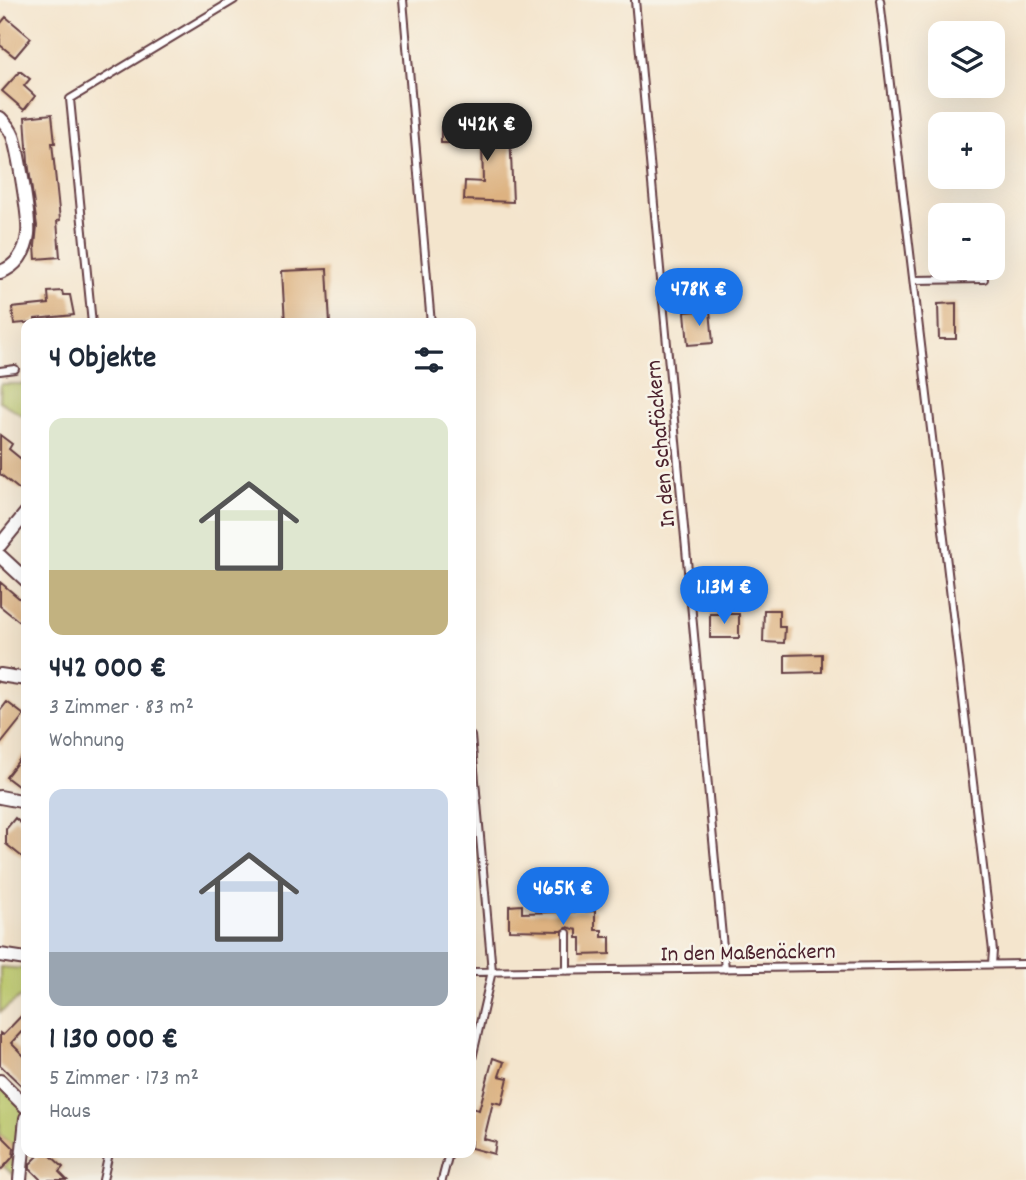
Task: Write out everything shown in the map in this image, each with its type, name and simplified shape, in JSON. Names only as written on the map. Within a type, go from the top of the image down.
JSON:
[{"type":"street","points":[[0,118],[12,132],[18,150],[28,234],[16,263],[0,272]]},
{"type":"street","points":[[0,545],[21,519]]},
{"type":"street","points":[[0,556],[21,575]]},
{"type":"street","points":[[0,674],[21,678]]},
{"type":"street","points":[[0,797],[21,801]]},
{"type":"street","points":[[0,955],[21,957]]},
{"type":"street","points":[[0,1081],[21,1102]]},
{"type":"street","points":[[20,1180],[22,1158]]},
{"type":"lane","points":[[91,318],[70,99],[234,0]]},
{"type":"lane","points":[[402,0],[430,318]]},
{"type":"lane","name":"In den Schafäckern","points":[[635,0],[725,969]]},
{"type":"lane","points":[[880,0],[993,951],[992,964]]},
{"type":"lane","points":[[914,280],[928,280]]},
{"type":"lane","points":[[0,371],[15,369]]},
{"type":"lane","points":[[476,792],[492,971],[476,1041]]},
{"type":"lane","points":[[567,933],[567,971]]},
{"type":"lane","name":"In den Maßenäckern","points":[[476,972],[1026,964]]},
{"type":"lane","points":[[103,1180],[108,1158]]},
{"type":"lane","points":[[442,1180],[448,1158]]},
{"type":"green space","points":[[1,384],[21,384],[21,415],[0,401]]},
{"type":"green space","points":[[0,967],[21,969],[21,997],[0,1012]]},
{"type":"green space","points":[[2,1088],[21,1105],[21,1144],[16,1176],[4,1167],[18,1152],[2,1136],[0,1138]]},
{"type":"building","points":[[6,17],[31,38],[15,57],[0,45],[0,24]]},
{"type":"building","points":[[20,71],[30,79],[24,86],[35,96],[24,110],[2,91]]},
{"type":"building","points":[[52,114],[60,257],[36,259],[37,226],[25,117]]},
{"type":"building","points":[[475,126],[475,129],[482,131],[510,131],[513,202],[464,200],[465,181],[483,182],[482,143],[441,143],[441,127]]},
{"type":"building","points":[[327,269],[330,318],[285,318],[282,271]]},
{"type":"building","points":[[62,291],[63,295],[70,295],[74,315],[21,318],[21,323],[14,324],[12,308],[49,304],[48,292]]},
{"type":"building","points":[[956,303],[956,339],[939,339],[938,304]]},
{"type":"building","points":[[710,310],[713,343],[688,345],[685,312]]},
{"type":"building","points":[[0,435],[12,444],[9,449],[21,459],[21,489],[0,474]]},
{"type":"building","points":[[0,582],[21,600],[21,623],[0,606]]},
{"type":"building","points":[[764,610],[779,610],[779,627],[785,627],[784,643],[763,642]]},
{"type":"building","points":[[710,614],[739,614],[739,638],[710,638]]},
{"type":"building","points":[[822,654],[822,672],[785,673],[785,655]]},
{"type":"building","points":[[7,702],[21,713],[21,719],[0,745],[0,711]]},
{"type":"building","points":[[21,758],[21,782],[18,786],[6,777]]},
{"type":"building","points":[[15,818],[21,823],[21,856],[6,844],[6,829]]},
{"type":"building","points":[[522,905],[522,913],[595,911],[595,930],[602,930],[602,937],[610,937],[610,954],[581,955],[581,938],[577,938],[577,930],[568,927],[562,931],[509,930],[509,906]]},
{"type":"building","points":[[21,1016],[21,1032],[11,1043],[21,1053],[21,1085],[0,1065],[0,1033],[3,1035]]},
{"type":"building","points":[[493,1058],[504,1062],[499,1076],[508,1078],[502,1104],[493,1102],[484,1139],[496,1142],[494,1154],[476,1149],[476,1109],[479,1110]]},
{"type":"building","points":[[0,1134],[14,1148],[13,1157],[0,1171]]},
{"type":"building","points":[[36,1158],[53,1158],[63,1167],[59,1172],[67,1180],[41,1180],[30,1169],[30,1164]]}]
